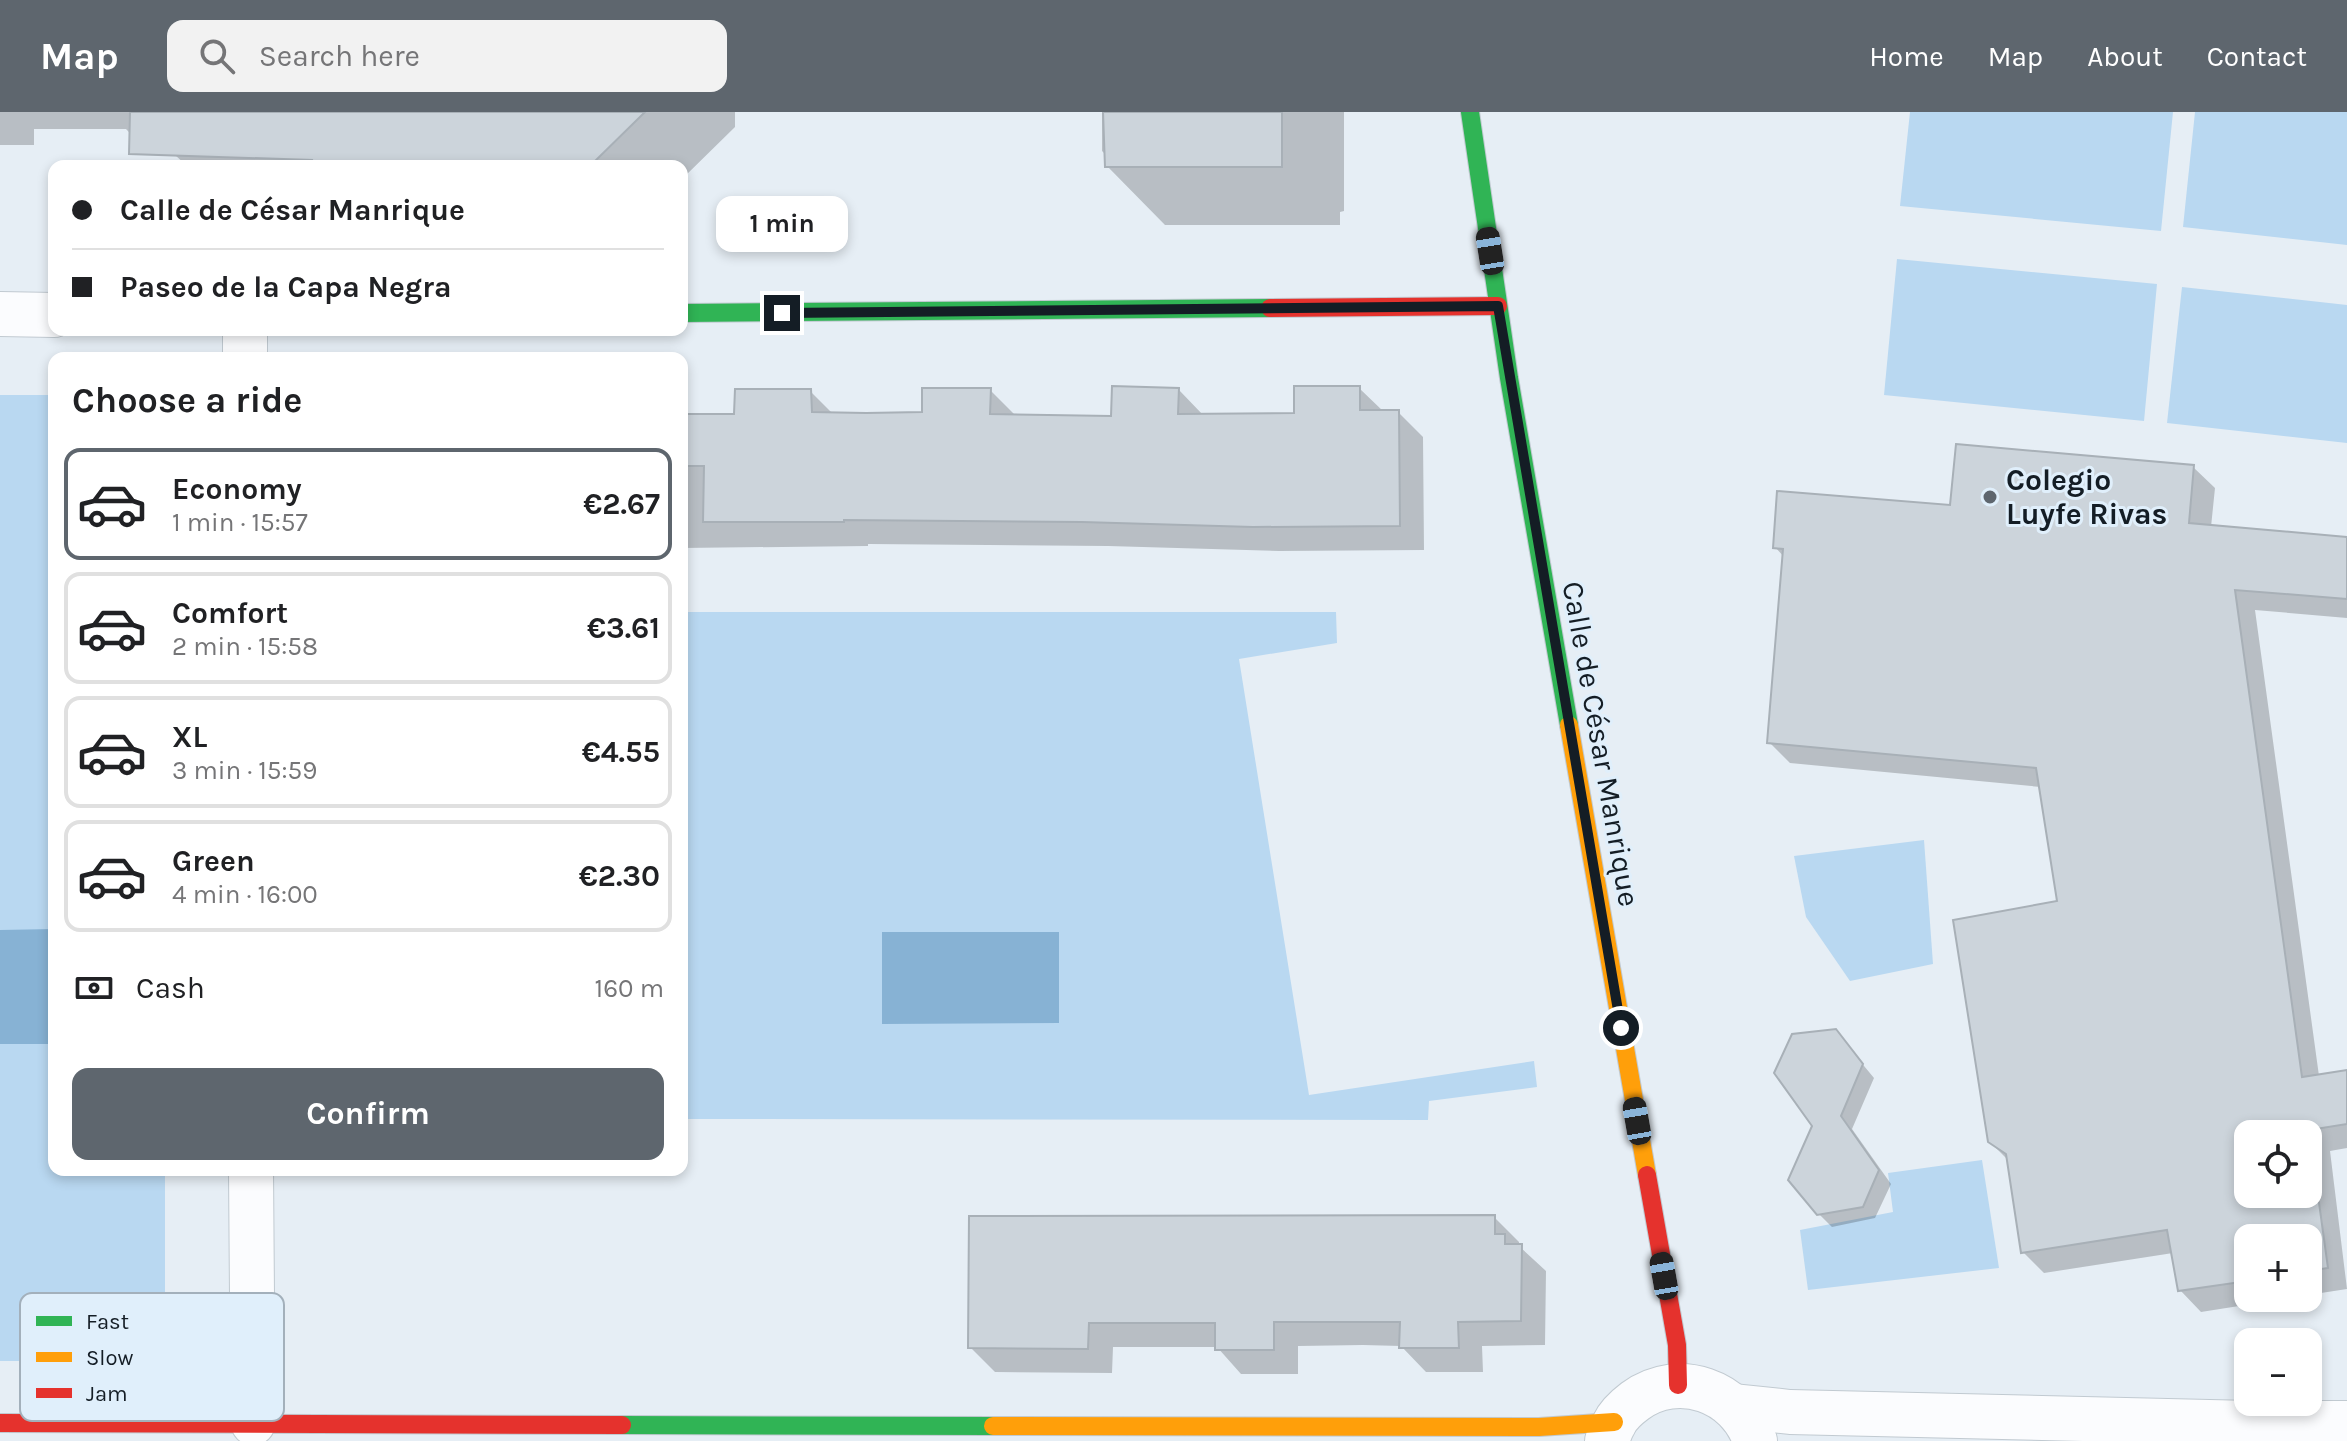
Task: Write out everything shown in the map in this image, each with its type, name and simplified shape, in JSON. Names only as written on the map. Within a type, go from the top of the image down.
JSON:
[{"type":"street","name":"Calle de César Manrique","points":[[1470,112],[1498,306],[1677,1345],[1678,1385]]},
{"type":"street","points":[[688,313],[1498,306]]},
{"type":"street","points":[[0,314],[48,315]]},
{"type":"street","points":[[251,1176],[252,1293]]},
{"type":"street","points":[[0,1423],[1539,1427],[1610,1432],[1626,1408],[1642,1396],[1678,1385],[1699,1387],[1718,1394],[1744,1423],[1790,1412],[2347,1423]]},
{"type":"shaded area","points":[[1910,112],[2173,112],[2161,231],[1900,206]]},
{"type":"shaded area","points":[[2195,112],[2347,112],[2347,245],[2183,227]]},
{"type":"shaded area","points":[[1897,259],[2157,284],[2144,421],[1884,395]]},
{"type":"shaded area","points":[[2182,287],[2347,305],[2347,443],[2167,423]]},
{"type":"shaded area","points":[[0,395],[48,395],[48,1176],[165,1176],[165,1293],[20,1293],[20,1361],[0,1361]]},
{"type":"shaded area","points":[[688,612],[1336,612],[1337,643],[1239,659],[1309,1095],[1534,1061],[1537,1087],[1429,1101],[1428,1120],[688,1119]]},
{"type":"shaded area","points":[[1924,840],[1933,964],[1850,981],[1806,917],[1794,856]]},
{"type":"shaded area","points":[[48,929],[48,1044],[0,1044],[0,930]]},
{"type":"shaded area","points":[[882,932],[1059,932],[1059,1023],[882,1024]]},
{"type":"shaded area","points":[[1982,1160],[1999,1268],[1808,1290],[1800,1230],[1893,1212],[1888,1173]]},
{"type":"building","points":[[130,112],[645,112],[596,160],[312,160],[129,154]]},
{"type":"building","points":[[1103,112],[1282,112],[1282,167],[1105,167]]},
{"type":"building","points":[[1112,386],[1179,388],[1178,414],[1294,413],[1294,386],[1360,386],[1360,410],[1399,410],[1400,526],[1253,527],[844,520],[703,522],[704,466],[688,466],[688,414],[734,414],[735,389],[811,389],[812,412],[866,413],[922,412],[922,388],[991,388],[990,414],[1111,416]]},
{"type":"building","points":[[1956,444],[2194,465],[2189,523],[2347,537],[2347,599],[2235,590],[2302,1077],[2347,1070],[2347,1124],[2322,1128],[2322,1120],[2234,1120],[2234,1208],[2320,1208],[2322,1224],[2234,1224],[2234,1283],[2178,1291],[2167,1230],[2021,1253],[2006,1154],[1988,1142],[1953,920],[2057,901],[2036,768],[1767,743],[1783,549],[1773,548],[1777,491],[1950,505]]},
{"type":"building","points":[[1836,1029],[1863,1064],[1841,1116],[1879,1170],[1863,1207],[1817,1215],[1788,1180],[1812,1126],[1774,1073],[1792,1034]]},
{"type":"building","points":[[1495,1215],[1495,1234],[1505,1234],[1505,1244],[1522,1244],[1521,1321],[1458,1322],[1459,1348],[1399,1348],[1400,1322],[1274,1322],[1274,1350],[1215,1350],[1215,1323],[1089,1323],[1088,1349],[968,1348],[969,1216]]},
{"type":"building","points":[[2322,1224],[2328,1268],[2322,1269]]},
{"type":"traffic: fast","points":[[1470,112],[1509,378],[1569,725]]},
{"type":"traffic: fast","points":[[688,313],[1270,308]]},
{"type":"traffic: fast","points":[[622,1425],[993,1426]]},
{"type":"traffic: slow","points":[[1569,725],[1647,1175]]},
{"type":"traffic: slow","points":[[993,1426],[1539,1427],[1614,1422]]},
{"type":"traffic: jam","points":[[1270,308],[1498,306]]},
{"type":"traffic: jam","points":[[1647,1175],[1677,1345],[1678,1385]]},
{"type":"traffic: jam","points":[[0,1423],[622,1425]]},
{"type":"place","name":"Colegio Luyfe Rivas","points":[[1990,497]]},
{"type":"route","points":[[782,313],[1498,306],[1621,1028]]}]
